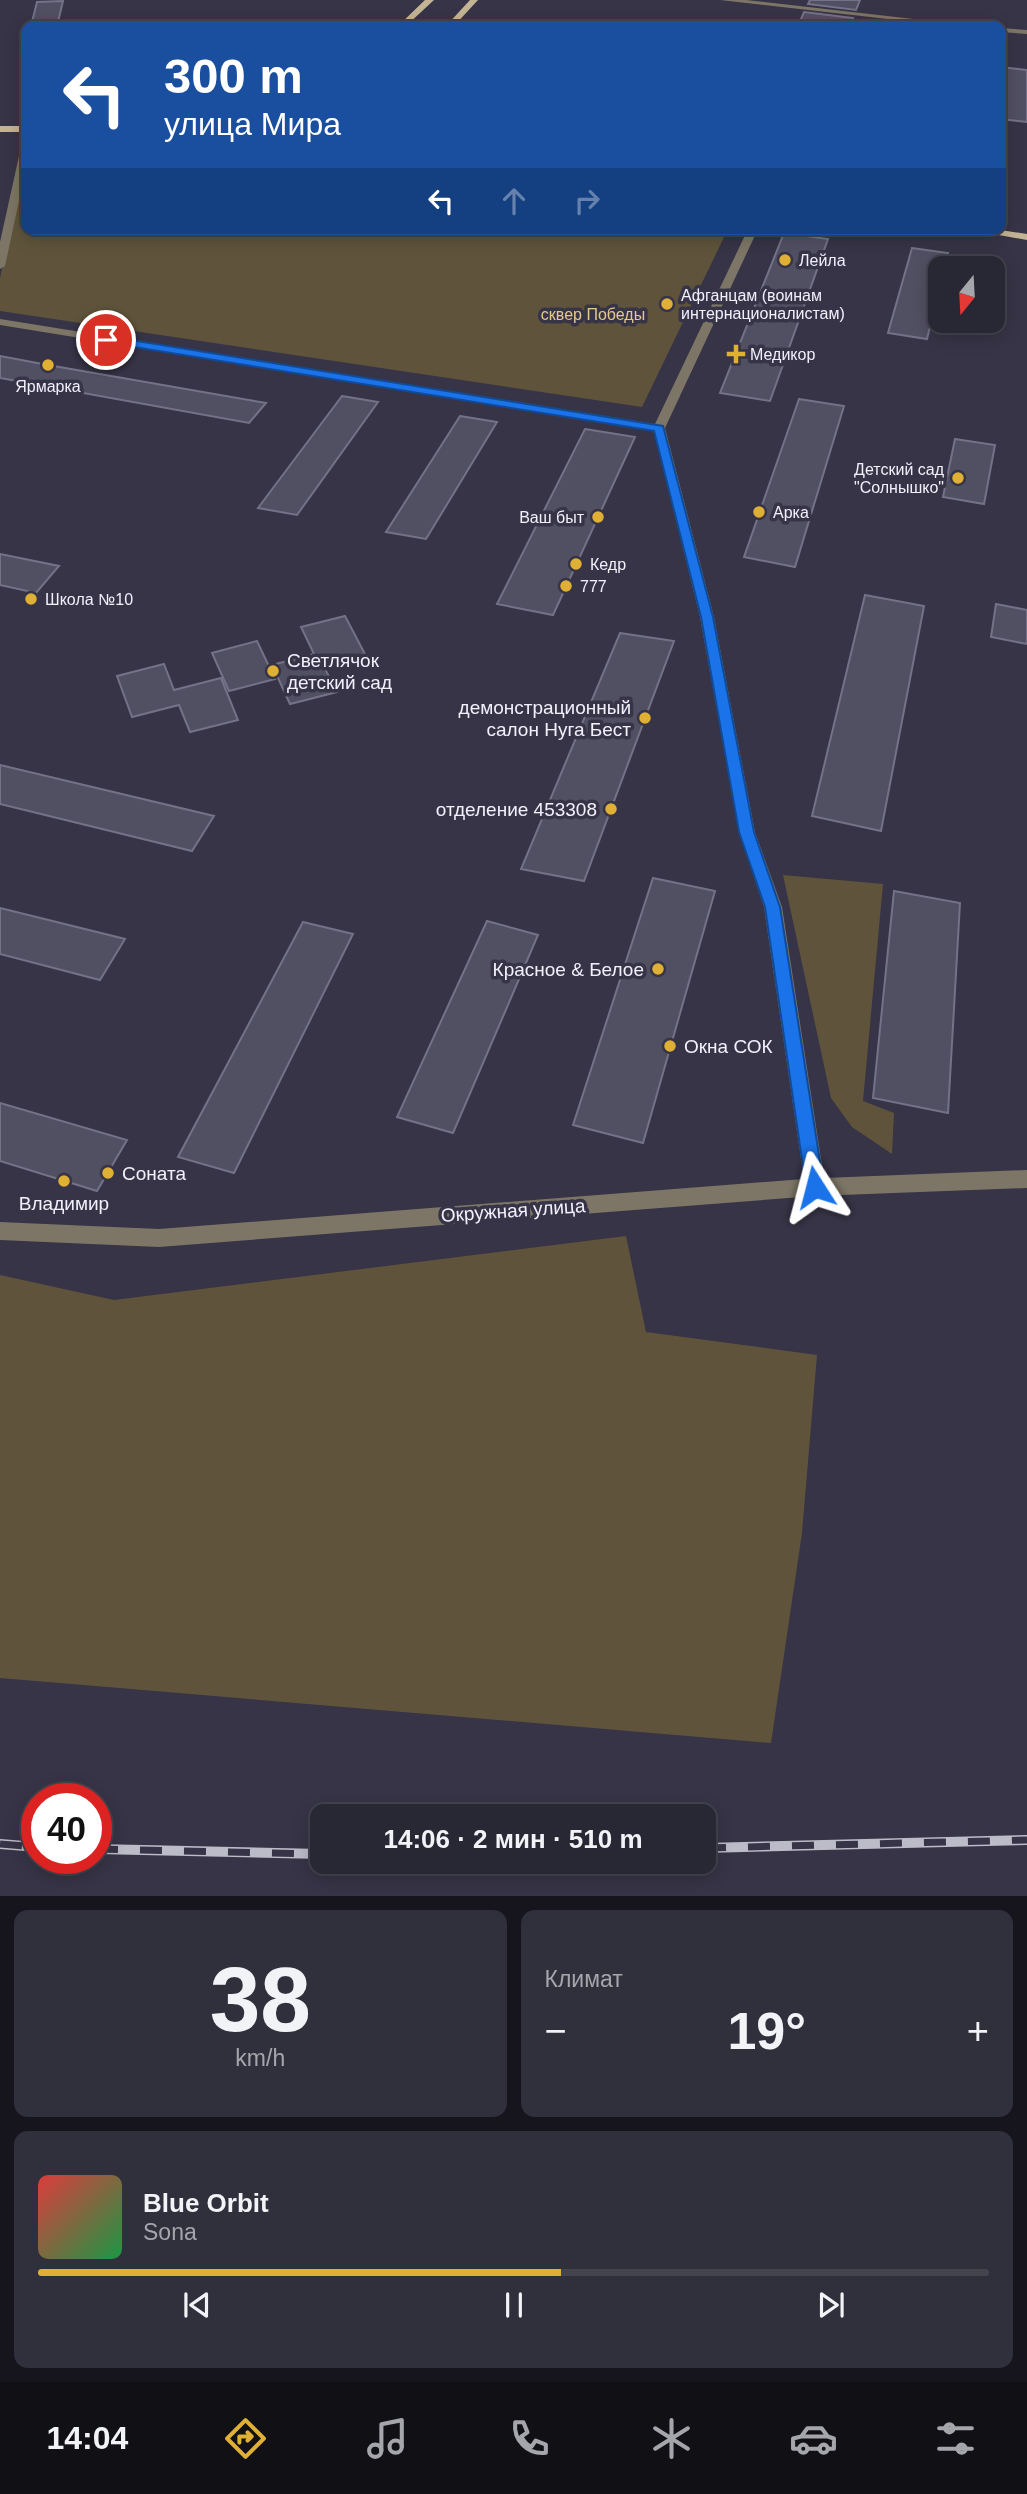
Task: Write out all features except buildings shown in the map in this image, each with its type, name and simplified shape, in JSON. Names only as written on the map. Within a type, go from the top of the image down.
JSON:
[{"type":"main road","points":[[407,21],[430,0]]},
{"type":"main road","points":[[455,21],[474,0]]},
{"type":"main road","points":[[0,129],[21,129]]},
{"type":"main road","points":[[1006,234],[1027,237]]},
{"type":"street","points":[[724,0],[925,21]]},
{"type":"street","points":[[1006,30],[1027,32]]},
{"type":"street","points":[[0,266],[21,170]]},
{"type":"street","points":[[750,235],[659,428],[707,617],[747,832],[773,907],[815,1187]]},
{"type":"street","points":[[0,322],[659,428]]},
{"type":"street","name":"Окружная улица","points":[[0,1231],[159,1238],[815,1187],[1027,1179]]},
{"type":"green space","name":"сквер Победы","points":[[21,179],[21,235],[725,235],[642,407],[0,311],[0,278]]},
{"type":"green space","points":[[783,875],[883,884],[863,1101],[894,1113],[892,1154],[852,1127],[831,1098]]},
{"type":"green space","points":[[626,1236],[646,1332],[817,1355],[802,1533],[771,1743],[0,1678],[0,1275],[114,1300]]},
{"type":"railway","points":[[716,1848],[1027,1840]]},
{"type":"railway","points":[[0,1844],[21,1846]]},
{"type":"railway","points":[[112,1849],[310,1854]]},
{"type":"place","name":"Лейла","points":[[785,260]]},
{"type":"place","name":"Афганцам (воинам интернационалистам)","points":[[667,304]]},
{"type":"place","name":"Медикор","points":[[736,354]]},
{"type":"place","name":"Ярмарка","points":[[48,365]]},
{"type":"place","name":"Детский сад \"Солнышко\"","points":[[958,478]]},
{"type":"place","name":"Арка","points":[[759,512]]},
{"type":"place","name":"Ваш быт","points":[[598,517]]},
{"type":"place","name":"Кедр","points":[[576,564]]},
{"type":"place","name":"777","points":[[566,586]]},
{"type":"place","name":"Школа №10","points":[[31,599]]},
{"type":"place","name":"Светлячок детский сад","points":[[273,671]]},
{"type":"place","name":"демонстрационный салон Нуга Бест","points":[[645,718]]},
{"type":"place","name":"отделение 453308","points":[[611,809]]},
{"type":"place","name":"Красное & Белое","points":[[658,969]]},
{"type":"place","name":"Окна СОК","points":[[670,1046]]},
{"type":"place","name":"Соната","points":[[108,1173]]},
{"type":"place","name":"Владимир","points":[[64,1181]]},
{"type":"route","points":[[106,340],[659,428],[707,617],[747,832],[773,907],[815,1187]]}]
